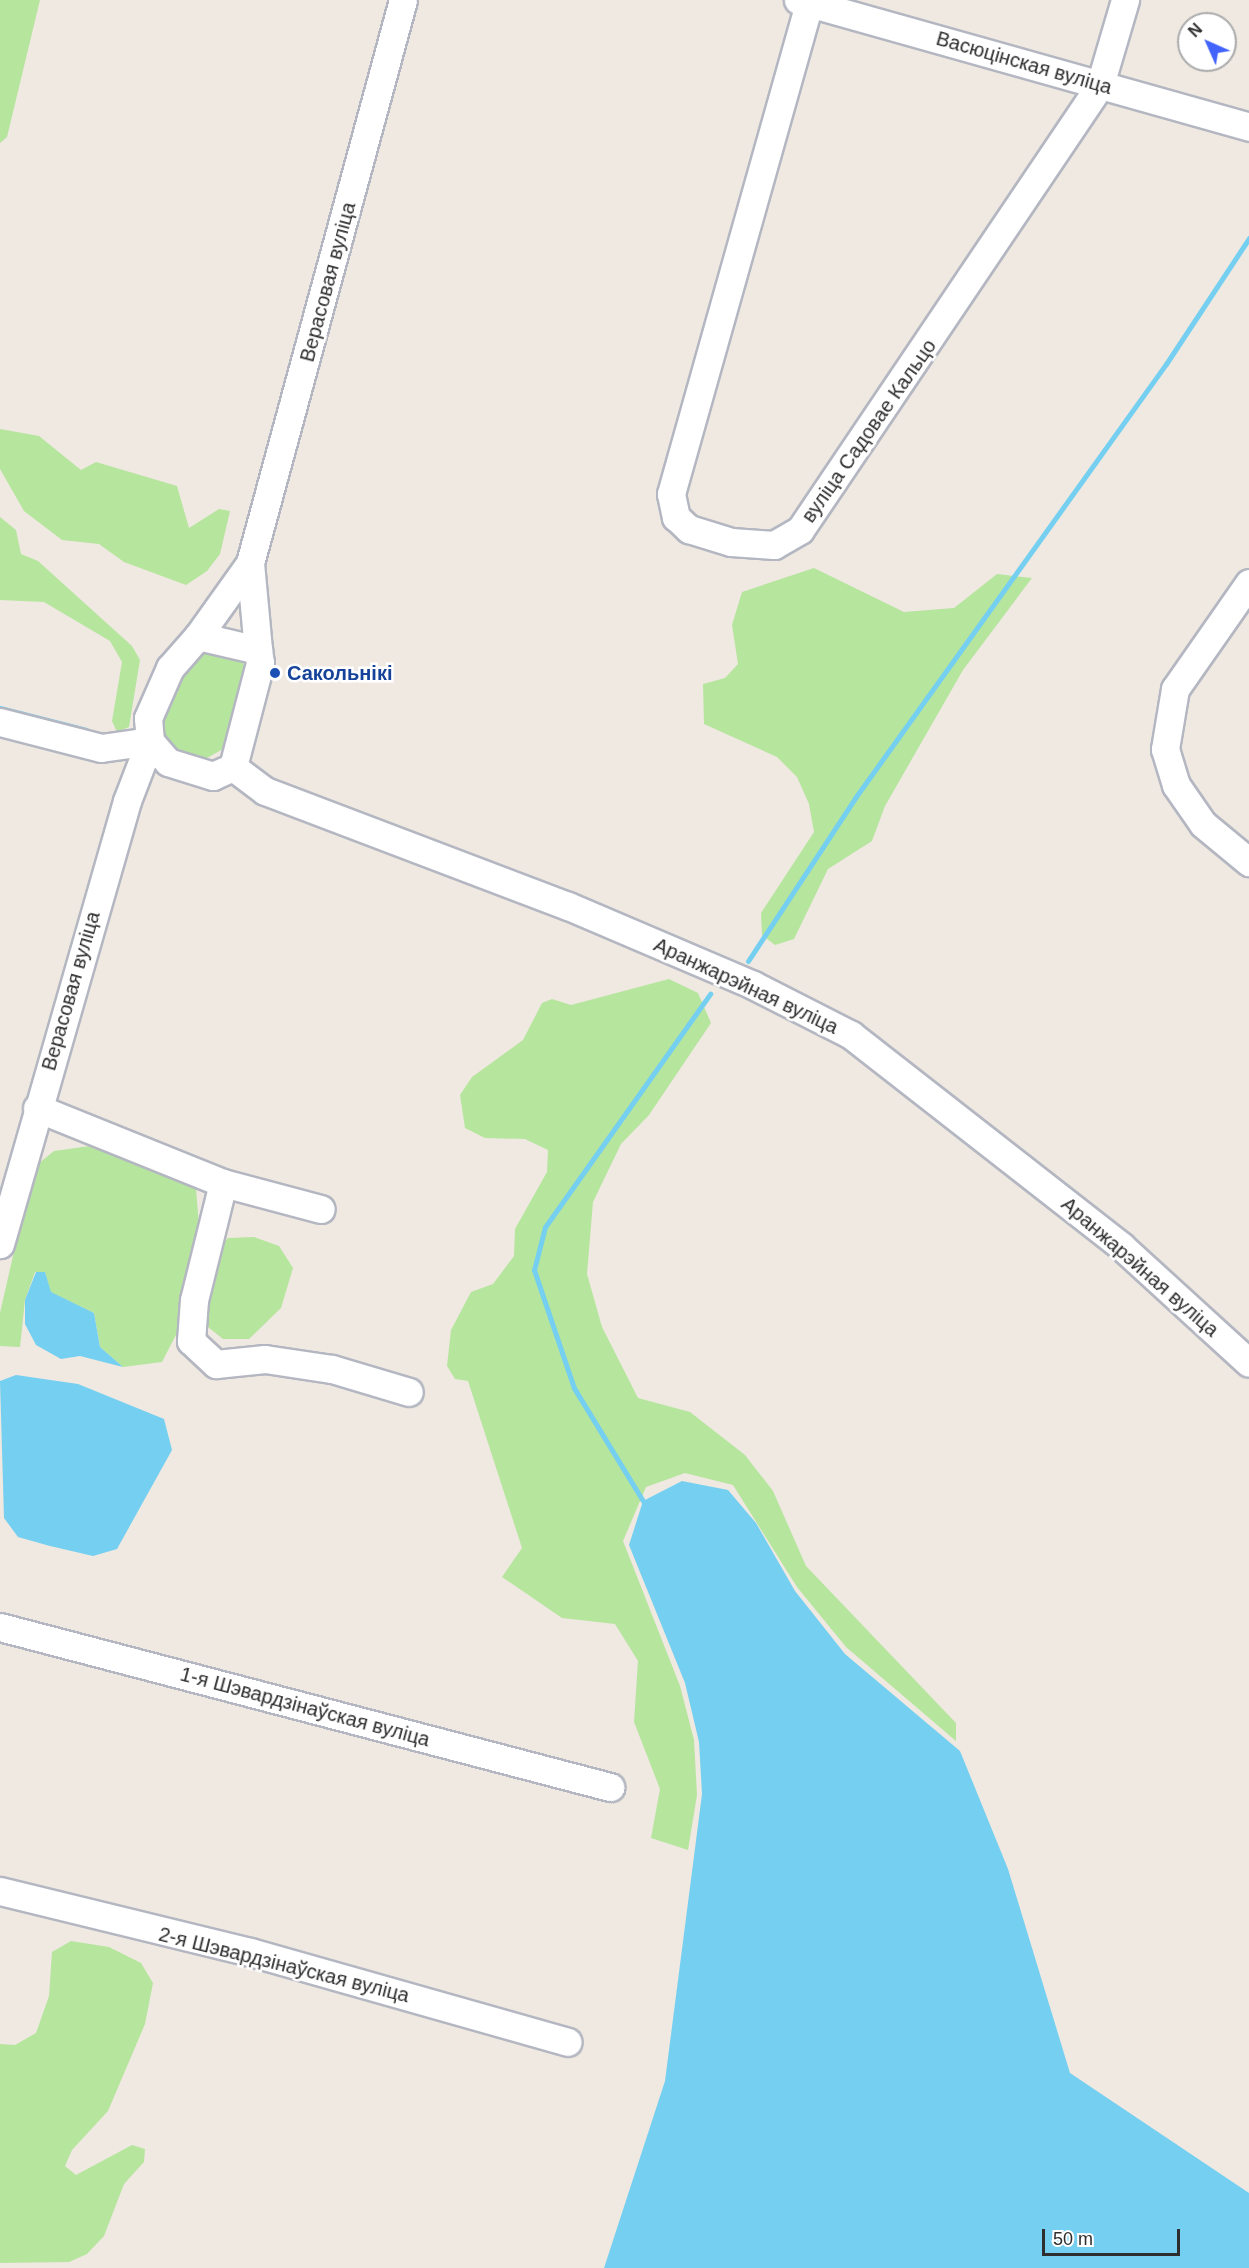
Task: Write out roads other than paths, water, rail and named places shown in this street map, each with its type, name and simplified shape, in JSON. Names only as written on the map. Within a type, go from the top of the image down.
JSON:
[{"type":"street","name":"Верасовая вуліца","points":[[0,1244],[37,1108],[127,801],[150,741],[148,718],[170,668],[198,636],[250,563],[403,0]]},
{"type":"street","name":"вуліца Садовае Кальцо","points":[[806,1],[671,494],[676,517],[689,529],[731,542],[774,545],[800,530],[1100,85],[1125,0]]},
{"type":"street","name":"Васюцінская вуліца","points":[[806,1],[1249,127]]},
{"type":"street","name":"Верасовая вуліца","points":[[232,767],[260,663],[250,563]]},
{"type":"street","points":[[1249,583],[1175,689],[1165,749],[1176,785],[1203,824],[1249,862]]},
{"type":"street","points":[[198,636],[258,650]]},
{"type":"street","points":[[0,722],[101,748],[150,741],[168,762],[191,773],[213,776],[232,767]]},
{"type":"street","name":"Аранжарэйная вуліца","points":[[232,767],[265,791],[568,906],[753,985],[851,1035],[1121,1246],[1249,1364]]},
{"type":"street","points":[[37,1108],[223,1183],[321,1209]]},
{"type":"street","points":[[223,1183],[194,1300],[190,1341],[216,1364],[265,1359],[332,1369],[409,1392]]},
{"type":"street","name":"1-я Шэвардзінаўская вуліца","points":[[0,1627],[610,1787]]},
{"type":"street","name":"2-я Шэвардзінаўская вуліца","points":[[0,1891],[250,1952],[568,2042]]},
{"type":"water","points":[[36,1272],[45,1272],[51,1292],[94,1313],[100,1347],[123,1367],[80,1356],[61,1359],[36,1345],[25,1324],[25,1300]]},
{"type":"water","points":[[16,1375],[78,1384],[164,1419],[172,1450],[117,1549],[93,1556],[50,1546],[18,1537],[4,1518],[0,1381]]},
{"type":"water","points":[[682,1481],[728,1490],[756,1523],[795,1591],[845,1654],[960,1751],[1008,1869],[1070,2073],[1249,2193],[1249,2268],[604,2268],[665,2081],[702,1794],[699,1742],[685,1683],[629,1545],[643,1501]]},
{"type":"waterway","points":[[748,961],[855,798],[1166,364],[1249,238]]},
{"type":"waterway","points":[[0,708],[86,730]]},
{"type":"waterway","points":[[643,1501],[574,1388],[534,1270],[545,1227],[710,994]]},
{"type":"place","name":"Сакольнікі","points":[[275,673]]}]
